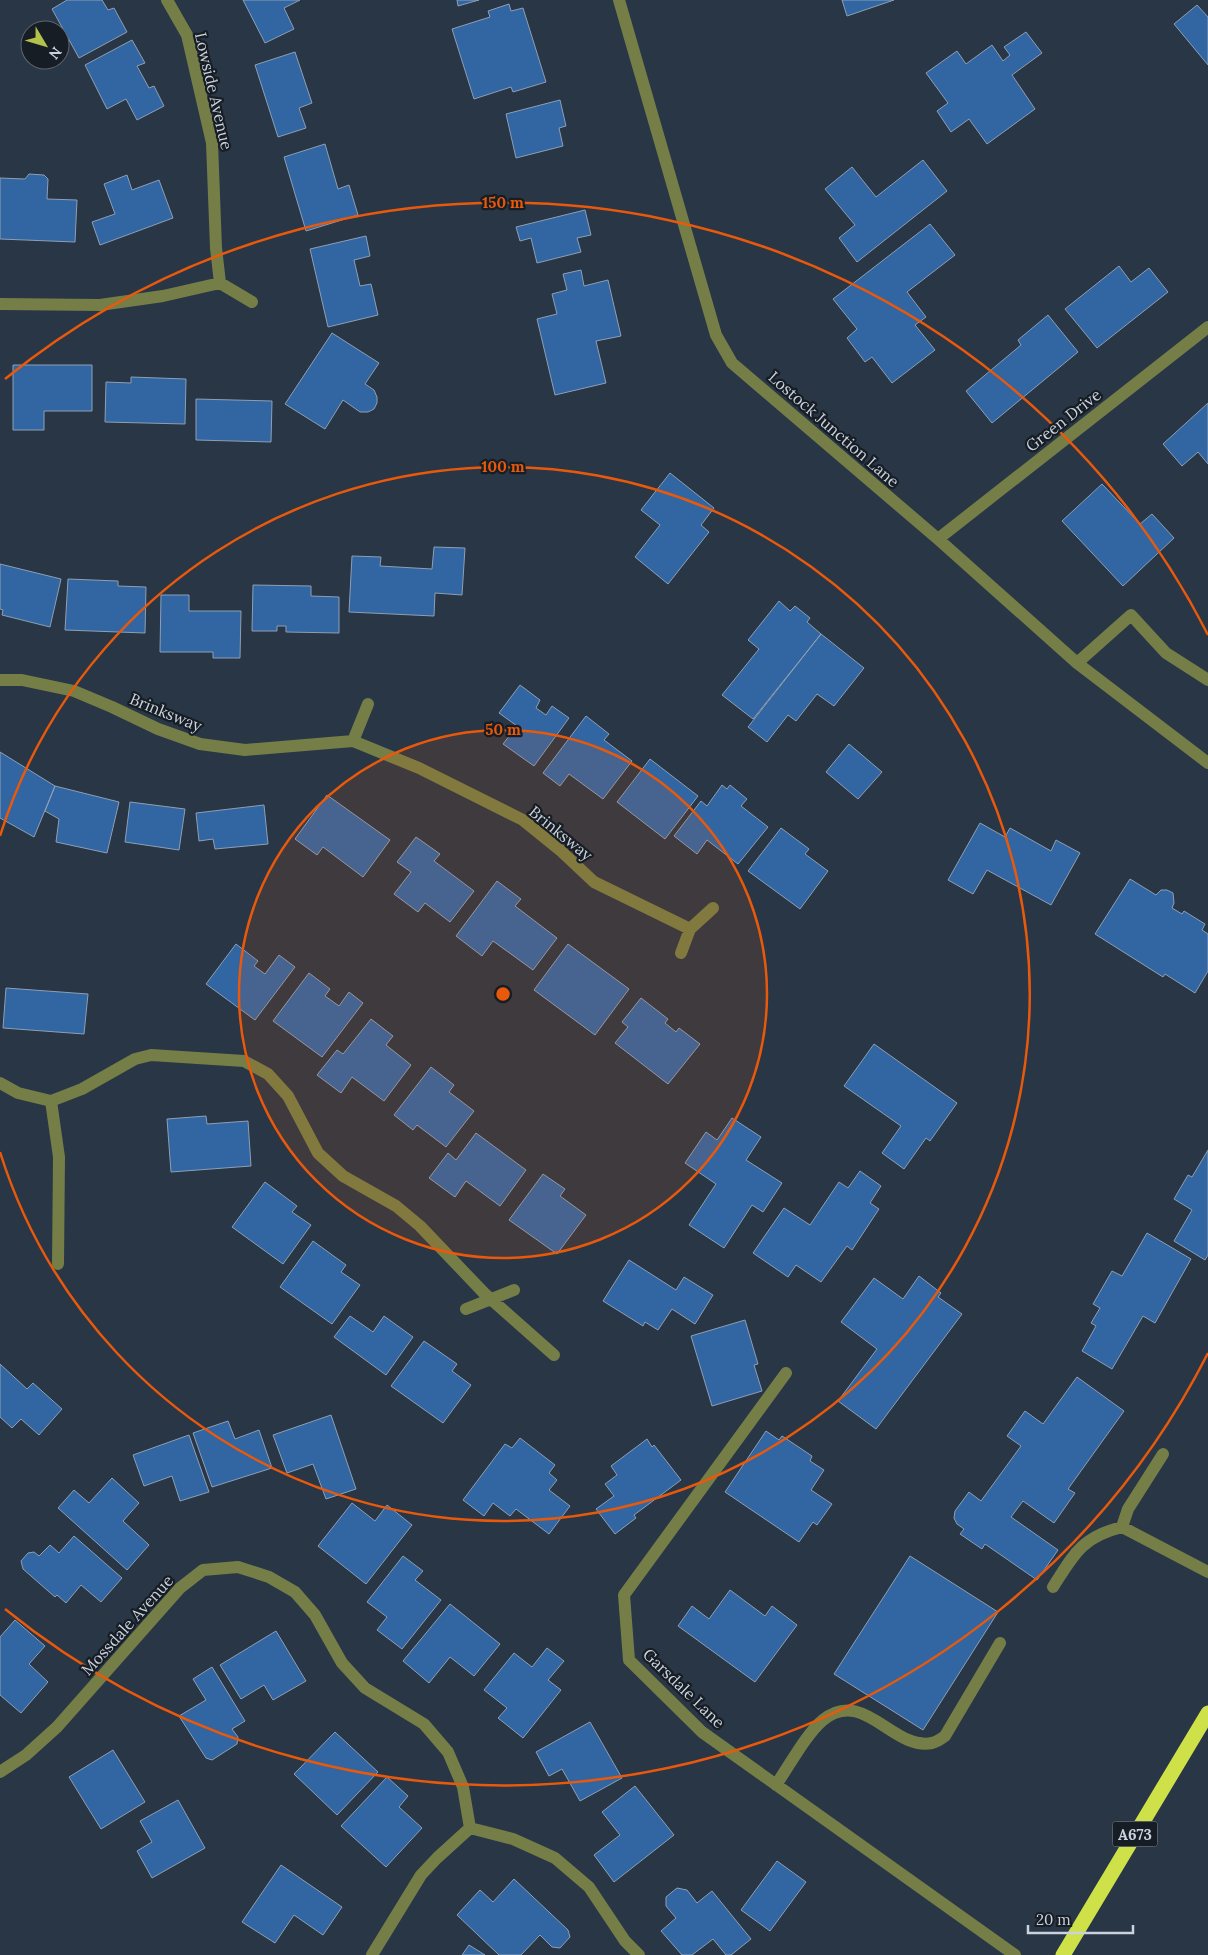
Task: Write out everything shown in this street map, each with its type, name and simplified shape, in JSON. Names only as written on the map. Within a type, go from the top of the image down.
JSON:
[{"type":"highway","name":"A673","points":[[1063,1955],[1208,1713]]},
{"type":"street","name":"Lowside Avenue","points":[[166,0],[187,35],[212,143],[216,248],[220,283]]},
{"type":"street","name":"Lostock Junction Lane","points":[[619,0],[716,335],[732,363],[938,539],[1077,663],[1208,764]]},
{"type":"street","points":[[0,304],[100,306],[163,296],[220,283],[252,302]]},
{"type":"street","name":"Green Drive","points":[[938,539],[1208,327]]},
{"type":"street","points":[[1077,663],[1131,615],[1166,653],[1208,680]]},
{"type":"street","name":"Brinksway","points":[[0,680],[22,680],[74,691],[158,729],[200,744],[245,750],[353,741],[419,768],[523,820],[560,850],[594,882],[690,929]]},
{"type":"street","points":[[353,741],[368,704]]},
{"type":"street","points":[[681,953],[690,929],[713,908]]},
{"type":"street","points":[[0,1083],[18,1093],[51,1101],[82,1089],[135,1059],[152,1055],[244,1061],[268,1074],[288,1096],[318,1153],[343,1176],[396,1206],[420,1226],[491,1299],[554,1355]]},
{"type":"street","points":[[51,1101],[59,1157],[58,1264]]},
{"type":"street","points":[[466,1309],[514,1290]]},
{"type":"street","name":"Garsdale Lane","points":[[786,1373],[624,1595],[629,1660],[702,1732],[1016,1955]]},
{"type":"street","points":[[1122,1527],[1128,1509],[1163,1454]]},
{"type":"street","points":[[1053,1587],[1068,1563],[1084,1544],[1106,1531],[1122,1527],[1208,1572]]},
{"type":"street","name":"Mossdale Avenue","points":[[0,1772],[26,1755],[57,1727],[180,1588],[203,1570],[238,1567],[269,1577],[295,1592],[315,1615],[342,1663],[365,1688],[424,1724],[448,1752],[463,1787],[470,1828]]},
{"type":"street","points":[[776,1785],[821,1721],[838,1711],[846,1710],[865,1714],[910,1740],[931,1743],[938,1741],[951,1728],[1000,1643]]},
{"type":"street","points":[[372,1955],[421,1876],[437,1858],[470,1828],[513,1839],[555,1858],[589,1887],[624,1941],[639,1955]]},
{"type":"building","points":[[67,0],[102,0],[108,10],[114,8],[127,32],[79,58],[70,42],[70,20],[58,20],[52,9]]},
{"type":"building","points":[[243,0],[300,0],[284,8],[294,29],[265,43]]},
{"type":"building","points":[[457,0],[479,0],[458,6]]},
{"type":"building","points":[[842,0],[894,0],[847,16]]},
{"type":"building","points":[[509,4],[511,11],[523,8],[546,82],[513,92],[511,87],[474,99],[452,29],[490,17],[488,11]]},
{"type":"building","points":[[1197,5],[1208,17],[1208,65],[1174,24]]},
{"type":"building","points":[[1026,32],[1042,53],[1012,75],[1035,109],[987,144],[969,119],[951,132],[937,111],[948,103],[926,73],[957,51],[966,64],[992,45],[1003,61],[1010,55],[1004,47]]},
{"type":"building","points":[[132,40],[145,63],[137,66],[149,88],[154,86],[164,106],[137,120],[126,99],[107,109],[85,65]]},
{"type":"building","points":[[295,52],[312,103],[299,108],[306,128],[278,137],[255,65]]},
{"type":"building","points":[[560,100],[566,126],[559,128],[563,146],[516,158],[506,114]]},
{"type":"building","points":[[325,144],[338,189],[349,185],[358,215],[306,231],[284,157]]},
{"type":"building","points":[[923,160],[947,191],[857,262],[839,238],[855,225],[825,189],[852,167],[876,197]]},
{"type":"building","points":[[29,174],[44,175],[48,179],[47,199],[77,200],[75,242],[0,239],[0,178],[25,179]]},
{"type":"building","points":[[127,175],[132,190],[159,180],[173,218],[100,245],[92,222],[115,214],[104,184]]},
{"type":"building","points":[[585,210],[591,235],[577,238],[581,252],[537,263],[531,238],[520,241],[516,227]]},
{"type":"building","points":[[930,224],[955,255],[907,292],[926,317],[915,325],[935,350],[892,383],[872,357],[865,362],[847,338],[857,329],[833,299]]},
{"type":"building","points":[[366,236],[370,256],[354,260],[360,286],[371,284],[378,315],[328,327],[310,249]]},
{"type":"building","points":[[1119,266],[1131,282],[1149,268],[1168,292],[1097,348],[1065,309]]},
{"type":"building","points":[[581,270],[584,286],[608,280],[621,336],[596,341],[606,383],[555,395],[537,319],[557,314],[552,294],[567,290],[563,274]]},
{"type":"building","points":[[1048,315],[1078,352],[992,423],[966,391],[1021,345],[1018,340]]},
{"type":"building","points":[[332,333],[379,363],[365,384],[374,390],[377,403],[374,409],[368,412],[360,412],[343,400],[325,429],[285,404]]},
{"type":"building","points":[[13,365],[92,365],[92,411],[44,411],[44,430],[13,430]]},
{"type":"building","points":[[131,377],[186,379],[185,424],[105,422],[106,382],[131,383]]},
{"type":"building","points":[[196,399],[272,401],[271,442],[196,440]]},
{"type":"building","points":[[1208,403],[1208,464],[1198,452],[1182,466],[1163,444]]},
{"type":"building","points":[[670,473],[714,508],[701,525],[709,532],[668,584],[635,557],[660,525],[641,510]]},
{"type":"building","points":[[1102,484],[1140,524],[1152,514],[1174,538],[1123,586],[1062,521]]},
{"type":"building","points":[[434,547],[465,548],[462,595],[435,593],[434,616],[349,612],[352,556],[381,557],[380,566],[432,569]]},
{"type":"building","points":[[0,564],[61,579],[50,627],[2,615],[3,610],[0,609]]},
{"type":"building","points":[[68,579],[118,581],[118,586],[146,587],[145,633],[65,630]]},
{"type":"building","points":[[253,585],[311,586],[311,596],[339,597],[339,633],[286,632],[286,626],[277,626],[277,631],[252,631]]},
{"type":"building","points":[[161,595],[189,595],[189,611],[241,611],[240,658],[213,658],[213,652],[160,652]]},
{"type":"building","points":[[779,601],[790,611],[795,606],[810,618],[807,622],[821,634],[753,719],[722,695],[759,649],[748,640]]},
{"type":"building","points":[[821,634],[864,668],[834,706],[817,694],[796,721],[788,715],[767,742],[748,727]]},
{"type":"building","points":[[520,685],[540,700],[536,708],[546,715],[552,706],[569,718],[534,766],[503,744],[517,726],[499,713]]},
{"type":"building","points":[[586,716],[609,734],[604,740],[632,761],[603,799],[569,774],[560,786],[543,773]]},
{"type":"building","points":[[849,744],[882,772],[858,799],[826,772]]},
{"type":"building","points":[[0,752],[55,786],[34,837],[0,818]]},
{"type":"building","points":[[650,759],[698,796],[665,839],[617,802]]},
{"type":"building","points":[[722,785],[727,789],[730,785],[747,799],[741,806],[768,827],[738,864],[707,840],[697,854],[674,836],[701,801],[707,806]]},
{"type":"building","points":[[55,786],[119,802],[107,853],[56,842],[59,819],[45,811]]},
{"type":"building","points":[[327,795],[390,840],[363,877],[323,847],[317,855],[295,839]]},
{"type":"building","points":[[130,802],[185,809],[179,850],[125,842]]},
{"type":"building","points":[[264,805],[268,844],[215,849],[213,839],[199,841],[196,813]]},
{"type":"building","points":[[980,823],[1005,837],[1010,828],[1051,851],[1056,840],[1080,853],[1051,905],[987,870],[973,894],[948,880]]},
{"type":"building","points":[[781,828],[809,849],[805,854],[828,871],[800,909],[748,871]]},
{"type":"building","points":[[416,837],[440,854],[434,861],[474,891],[450,922],[425,903],[418,912],[394,894],[411,872],[397,862]]},
{"type":"building","points":[[1130,879],[1156,895],[1161,890],[1173,893],[1174,903],[1172,908],[1182,914],[1184,911],[1205,924],[1202,930],[1208,934],[1208,971],[1195,993],[1165,974],[1163,977],[1095,934]]},
{"type":"building","points":[[497,881],[521,899],[515,906],[557,938],[533,970],[493,941],[482,956],[456,936]]},
{"type":"building","points":[[236,944],[258,961],[254,966],[265,974],[279,955],[295,967],[255,1020],[206,984]]},
{"type":"building","points":[[568,944],[629,989],[595,1035],[534,990]]},
{"type":"building","points":[[309,973],[330,989],[325,996],[339,1006],[349,992],[363,1003],[322,1057],[273,1021]]},
{"type":"building","points":[[6,988],[88,994],[84,1034],[3,1028]]},
{"type":"building","points":[[641,998],[668,1019],[665,1023],[676,1032],[679,1028],[700,1044],[668,1084],[615,1043],[628,1027],[622,1022]]},
{"type":"building","points":[[371,1019],[393,1036],[386,1045],[411,1065],[384,1101],[352,1077],[341,1093],[317,1075],[337,1050],[343,1054]]},
{"type":"building","points":[[874,1044],[957,1103],[930,1141],[926,1138],[904,1169],[882,1153],[901,1126],[844,1086]]},
{"type":"building","points":[[431,1067],[454,1085],[449,1092],[474,1111],[446,1147],[417,1125],[413,1130],[394,1115]]},
{"type":"building","points":[[206,1116],[207,1124],[248,1121],[251,1166],[171,1172],[167,1119]]},
{"type":"building","points":[[732,1118],[761,1137],[746,1160],[782,1183],[763,1212],[752,1205],[724,1248],[689,1225],[716,1184],[685,1163],[706,1132],[717,1140]]},
{"type":"building","points":[[476,1133],[526,1170],[500,1206],[466,1181],[455,1197],[429,1178],[448,1153],[456,1160]]},
{"type":"building","points":[[1208,1150],[1208,1255],[1205,1260],[1174,1241],[1192,1210],[1174,1199],[1188,1175],[1192,1177]]},
{"type":"building","points":[[860,1171],[881,1186],[870,1203],[879,1209],[852,1250],[847,1246],[821,1282],[796,1265],[788,1277],[753,1253],[784,1208],[810,1225],[839,1182],[848,1188]]},
{"type":"building","points":[[543,1174],[565,1189],[560,1196],[586,1215],[557,1254],[509,1220]]},
{"type":"building","points":[[265,1182],[297,1206],[292,1212],[311,1225],[283,1264],[232,1227]]},
{"type":"building","points":[[1147,1233],[1191,1259],[1155,1323],[1143,1316],[1112,1369],[1082,1351],[1096,1326],[1091,1323],[1100,1308],[1093,1304],[1112,1271],[1122,1276]]},
{"type":"building","points":[[313,1241],[346,1265],[341,1272],[360,1285],[332,1324],[280,1287]]},
{"type":"building","points":[[629,1260],[676,1290],[684,1277],[713,1295],[695,1324],[672,1309],[658,1330],[645,1322],[643,1326],[603,1301]]},
{"type":"building","points":[[919,1276],[941,1293],[938,1297],[962,1314],[876,1429],[838,1401],[877,1349],[841,1322],[874,1278],[903,1299]]},
{"type":"building","points":[[350,1316],[373,1332],[384,1316],[413,1337],[386,1375],[334,1337]]},
{"type":"building","points":[[745,1320],[758,1364],[754,1365],[762,1391],[712,1406],[691,1336]]},
{"type":"building","points":[[424,1341],[457,1364],[452,1371],[471,1385],[443,1423],[391,1386]]},
{"type":"building","points":[[0,1364],[27,1389],[33,1383],[62,1409],[39,1435],[21,1419],[12,1428],[0,1417]]},
{"type":"building","points":[[1077,1377],[1124,1411],[1068,1489],[1075,1493],[1054,1523],[1023,1501],[1011,1517],[1058,1550],[1037,1580],[985,1544],[982,1549],[960,1534],[964,1529],[957,1524],[954,1518],[955,1511],[969,1492],[981,1501],[1021,1446],[1007,1436],[1025,1411],[1043,1424]]},
{"type":"building","points":[[331,1415],[356,1489],[326,1499],[313,1464],[287,1473],[273,1435]]},
{"type":"building","points":[[228,1421],[235,1439],[259,1430],[272,1468],[212,1487],[193,1433]]},
{"type":"building","points":[[766,1431],[779,1440],[782,1436],[812,1456],[810,1461],[824,1470],[811,1490],[832,1504],[817,1525],[813,1522],[799,1542],[725,1492]]},
{"type":"building","points":[[189,1435],[209,1492],[180,1501],[172,1476],[144,1486],[133,1455]]},
{"type":"building","points":[[520,1438],[555,1465],[549,1473],[557,1480],[549,1490],[570,1506],[549,1534],[516,1509],[510,1516],[493,1503],[484,1516],[463,1500],[505,1444],[512,1448]]},
{"type":"building","points":[[647,1439],[652,1447],[654,1445],[681,1480],[634,1515],[636,1518],[615,1534],[596,1509],[614,1496],[605,1484],[617,1475],[611,1466]]},
{"type":"building","points":[[112,1478],[139,1503],[123,1521],[149,1545],[127,1570],[58,1508],[74,1490],[89,1503]]},
{"type":"building","points":[[352,1503],[375,1521],[387,1505],[412,1525],[366,1584],[318,1546]]},
{"type":"building","points":[[74,1536],[122,1578],[101,1602],[81,1585],[66,1603],[57,1595],[55,1597],[23,1569],[21,1561],[28,1553],[34,1552],[39,1556],[50,1545],[59,1553]]},
{"type":"building","points":[[403,1556],[423,1571],[415,1580],[441,1600],[402,1649],[377,1630],[387,1617],[367,1602]]},
{"type":"building","points":[[910,1556],[998,1612],[923,1730],[834,1674]]},
{"type":"building","points":[[730,1590],[765,1616],[772,1606],[797,1625],[755,1682],[678,1626],[692,1606],[709,1619]]},
{"type":"building","points":[[450,1604],[500,1644],[474,1676],[450,1657],[429,1683],[403,1661]]},
{"type":"building","points":[[15,1620],[45,1646],[29,1664],[48,1682],[21,1713],[0,1695],[0,1637]]},
{"type":"building","points":[[276,1631],[306,1681],[273,1700],[264,1685],[241,1699],[220,1665]]},
{"type":"building","points":[[547,1648],[564,1661],[548,1680],[561,1690],[523,1738],[498,1718],[507,1708],[484,1690],[514,1653],[532,1667]]},
{"type":"building","points":[[212,1667],[245,1721],[232,1729],[238,1737],[237,1744],[212,1760],[206,1758],[179,1716],[206,1700],[193,1679]]},
{"type":"building","points":[[590,1722],[622,1778],[580,1801],[562,1769],[549,1776],[536,1752]]},
{"type":"building","points":[[335,1732],[378,1772],[337,1815],[294,1774]]},
{"type":"building","points":[[113,1750],[145,1802],[101,1829],[69,1777]]},
{"type":"building","points":[[387,1777],[408,1796],[399,1807],[422,1828],[386,1867],[341,1826]]},
{"type":"building","points":[[635,1786],[674,1835],[614,1882],[594,1855],[620,1835],[602,1812]]},
{"type":"building","points":[[178,1800],[205,1848],[152,1878],[137,1851],[152,1842],[140,1821]]},
{"type":"building","points":[[777,1861],[806,1882],[770,1931],[741,1910]]},
{"type":"building","points":[[281,1865],[342,1907],[323,1935],[294,1915],[275,1943],[242,1922]]},
{"type":"building","points":[[514,1879],[568,1930],[570,1937],[560,1948],[552,1947],[540,1935],[521,1955],[499,1955],[457,1915],[480,1890],[493,1902]]},
{"type":"building","points":[[677,1888],[687,1890],[697,1903],[712,1891],[751,1939],[731,1955],[726,1955],[713,1939],[692,1955],[682,1955],[661,1931],[676,1918],[666,1906],[666,1897]]},
{"type":"building","points":[[469,1945],[485,1955],[462,1955]]}]
